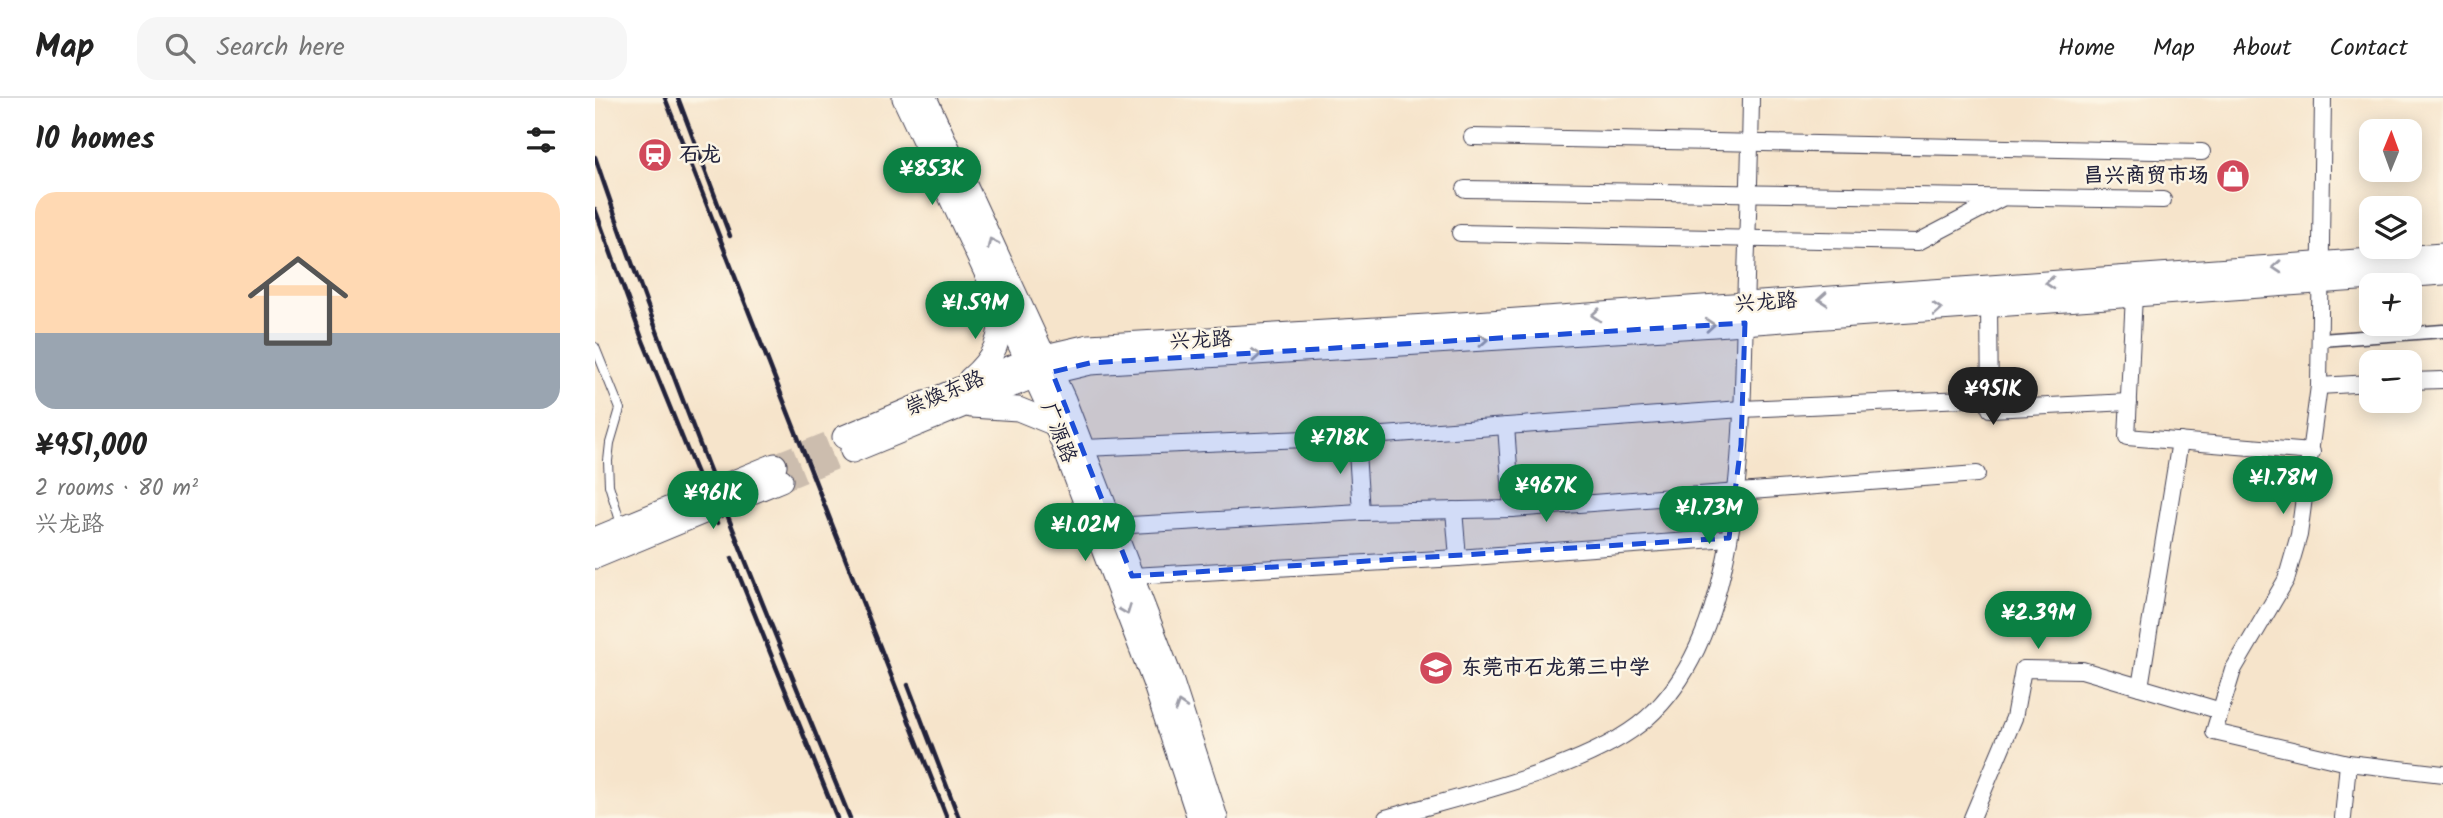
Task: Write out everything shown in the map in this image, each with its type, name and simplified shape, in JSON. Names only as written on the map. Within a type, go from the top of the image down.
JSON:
[{"type":"main road","name":"广源路","points":[[904,98],[999,297],[1040,366],[1083,448],[1170,676],[1216,818]]},
{"type":"main road","name":"广源路","points":[[925,98],[1040,366],[1055,424],[1154,682],[1199,818]]},
{"type":"main road","name":"兴龙路","points":[[1745,314],[1989,305],[2134,295],[2443,255]]},
{"type":"main road","name":"兴龙路","points":[[1090,355],[1745,314],[2320,273],[2443,274]]},
{"type":"main road","points":[[999,297],[1002,324],[997,345],[988,364],[960,397],[1018,409],[1055,424]]},
{"type":"main road","name":"崇焕东路","points":[[848,444],[1040,366],[1090,355]]},
{"type":"main road","points":[[595,556],[626,535],[778,473]]},
{"type":"main road","points":[[595,539],[626,535]]},
{"type":"street","points":[[1386,818],[1565,763],[1614,740],[1647,718],[1672,690],[1699,644],[1717,595],[1736,492],[1749,239],[1751,98]]},
{"type":"street","points":[[2323,98],[2319,386],[2299,535],[2286,580],[2233,670],[2214,732],[2348,763],[2443,774]]},
{"type":"street","points":[[1472,137],[2202,152]]},
{"type":"street","points":[[1465,189],[2163,200]]},
{"type":"street","points":[[1460,233],[1918,242],[2002,198]]},
{"type":"street","points":[[2134,295],[2127,437],[2312,452]]},
{"type":"street","points":[[1989,305],[1987,398],[1990,409],[2129,402]]},
{"type":"street","points":[[2321,340],[2443,331]]},
{"type":"street","points":[[2422,381],[2443,380]]},
{"type":"street","points":[[2319,386],[2359,384]]},
{"type":"street","points":[[1083,448],[1356,437],[1742,409],[1987,398]]},
{"type":"street","points":[[1506,426],[1512,509]]},
{"type":"street","points":[[1356,437],[1361,512]]},
{"type":"street","points":[[2140,687],[2180,441]]},
{"type":"street","points":[[1113,526],[1361,512],[1512,509],[1977,474]]},
{"type":"street","points":[[1454,510],[1458,558]]},
{"type":"street","points":[[1132,576],[1458,558],[1729,538]]},
{"type":"street","points":[[1972,818],[2014,718],[2023,669],[2082,670],[2221,711]]},
{"type":"street","points":[[2343,818],[2348,763]]},
{"type":"lane","points":[[595,347],[620,409],[610,443],[609,485],[626,535]]},
{"type":"highlighted area","points":[[1745,323],[1741,445],[1729,538],[1132,576],[1052,372],[1090,363]]},
{"type":"tunnel","points":[[775,465],[844,437]]},
{"type":"tunnel","points":[[781,480],[852,451]]},
{"type":"railway","points":[[665,98],[947,818]]},
{"type":"railway","points":[[678,98],[730,236]]},
{"type":"railway","points":[[595,157],[685,407],[850,818]]},
{"type":"railway","points":[[595,209],[641,336],[717,523]]},
{"type":"railway","points":[[732,558],[837,818]]},
{"type":"railway","points":[[908,685],[959,818]]},
{"type":"place","name":"石龙","points":[[655,155]]},
{"type":"place","name":"昌兴商贸市场","points":[[2233,176]]},
{"type":"place","name":"东莞市石龙第三中学","points":[[1436,668]]}]
